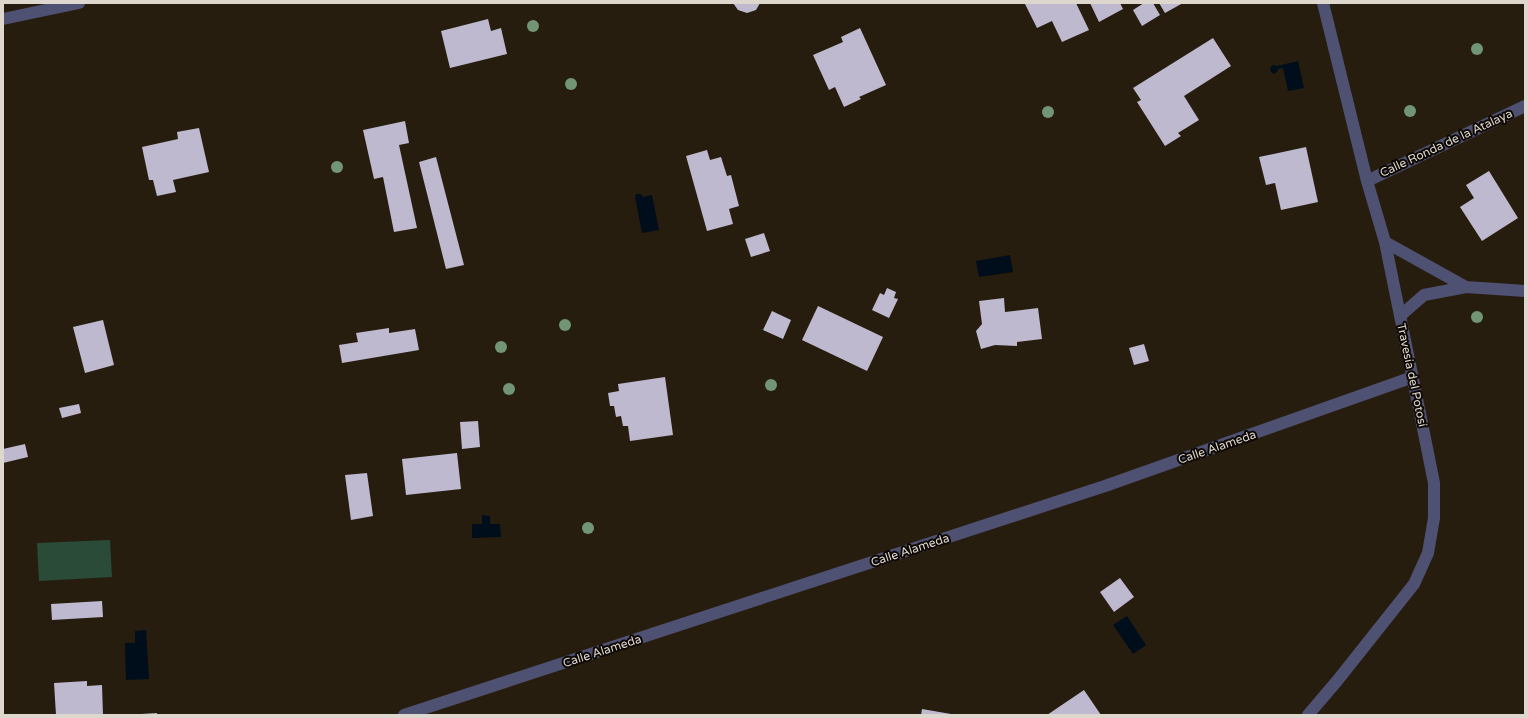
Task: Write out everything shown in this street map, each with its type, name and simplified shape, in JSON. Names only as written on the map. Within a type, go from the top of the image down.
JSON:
[{"type":"street","points":[[3,19],[79,3]]},
{"type":"street","name":"Travesía del Potosí","points":[[1308,715],[1414,584],[1428,553],[1434,518],[1434,483],[1385,242],[1367,180],[1323,3]]},
{"type":"street","name":"Calle Ronda de la Atalaya","points":[[1367,180],[1525,106]]},
{"type":"street","points":[[1385,242],[1466,287]]},
{"type":"street","points":[[1400,316],[1424,295],[1466,287],[1525,291]]},
{"type":"street","name":"Calle Alameda","points":[[404,715],[1105,486],[1413,377]]},
{"type":"green space","points":[[110,540],[112,577],[39,581],[37,543]]},
{"type":"water","points":[[1298,61],[1304,88],[1288,91],[1283,68],[1278,69],[1274,74],[1271,72],[1270,68],[1273,65],[1277,66]]},
{"type":"water","points":[[636,194],[641,194],[643,197],[652,195],[659,230],[642,233],[635,197]]},
{"type":"water","points":[[1010,255],[1013,272],[979,277],[976,261]]},
{"type":"water","points":[[482,515],[490,516],[490,524],[500,524],[501,537],[472,538],[472,524],[482,524]]},
{"type":"water","points":[[1127,616],[1146,645],[1133,654],[1113,625]]},
{"type":"water","points":[[146,630],[149,679],[126,680],[125,643],[135,643],[135,631]]},
{"type":"building","points":[[733,3],[760,3],[756,10],[747,13],[738,10]]},
{"type":"building","points":[[1076,3],[1089,30],[1062,42],[1052,21],[1037,28],[1025,4]]},
{"type":"building","points":[[1090,3],[1120,3],[1123,9],[1099,22]]},
{"type":"building","points":[[1144,3],[1153,3],[1160,15],[1142,26],[1133,10]]},
{"type":"building","points":[[1159,3],[1183,3],[1165,13]]},
{"type":"building","points":[[488,19],[491,31],[501,28],[507,54],[450,68],[441,31]]},
{"type":"building","points":[[860,28],[886,85],[859,97],[861,99],[844,107],[835,87],[829,90],[813,55],[843,42],[841,37]]},
{"type":"building","points":[[1213,38],[1231,66],[1184,96],[1199,120],[1178,133],[1181,136],[1165,146],[1137,102],[1141,100],[1133,88]]},
{"type":"building","points":[[405,121],[409,143],[399,145],[417,228],[394,232],[383,177],[374,179],[363,130]]},
{"type":"building","points":[[199,128],[209,172],[173,180],[176,192],[157,196],[153,180],[149,180],[142,147],[178,139],[177,132]]},
{"type":"building","points":[[1306,147],[1318,202],[1281,210],[1275,183],[1266,185],[1259,157]]},
{"type":"building","points":[[707,150],[710,160],[721,157],[727,176],[731,175],[739,206],[729,209],[733,224],[707,231],[686,156]]},
{"type":"building","points":[[436,157],[464,265],[446,269],[419,162]]},
{"type":"building","points":[[1489,171],[1518,218],[1482,241],[1460,207],[1474,198],[1466,185]]},
{"type":"building","points":[[764,233],[770,251],[751,257],[745,239]]},
{"type":"building","points":[[887,288],[896,292],[894,298],[898,299],[889,318],[872,310],[880,293],[884,295]]},
{"type":"building","points":[[1004,298],[1005,312],[1038,308],[1042,339],[1017,342],[1017,346],[995,345],[981,349],[976,331],[982,324],[979,301]]},
{"type":"building","points":[[818,306],[883,337],[867,371],[802,340]]},
{"type":"building","points":[[772,311],[791,320],[783,339],[763,330]]},
{"type":"building","points":[[103,320],[114,365],[85,373],[73,327]]},
{"type":"building","points":[[389,328],[389,333],[415,329],[419,350],[342,363],[339,345],[358,342],[356,333]]},
{"type":"building","points":[[1144,344],[1149,361],[1134,365],[1129,348]]},
{"type":"building","points":[[665,377],[673,435],[630,441],[628,426],[623,426],[621,416],[616,417],[614,406],[610,406],[608,393],[619,391],[618,384]]},
{"type":"building","points":[[79,404],[81,413],[62,418],[59,408]]},
{"type":"building","points":[[478,421],[480,447],[462,449],[460,422]]},
{"type":"building","points":[[25,444],[28,457],[3,463],[3,449]]},
{"type":"building","points":[[457,453],[461,489],[406,495],[402,459]]},
{"type":"building","points":[[367,473],[373,516],[351,520],[345,475]]},
{"type":"building","points":[[1120,578],[1134,597],[1114,612],[1100,592]]},
{"type":"building","points":[[102,601],[103,617],[52,620],[51,604]]},
{"type":"building","points":[[87,681],[87,686],[102,685],[103,715],[56,715],[54,683]]},
{"type":"building","points":[[1084,690],[1101,715],[1047,715]]},
{"type":"building","points":[[922,709],[951,714],[951,715],[921,715]]},
{"type":"building","points":[[157,713],[157,715],[141,715],[141,714]]}]
